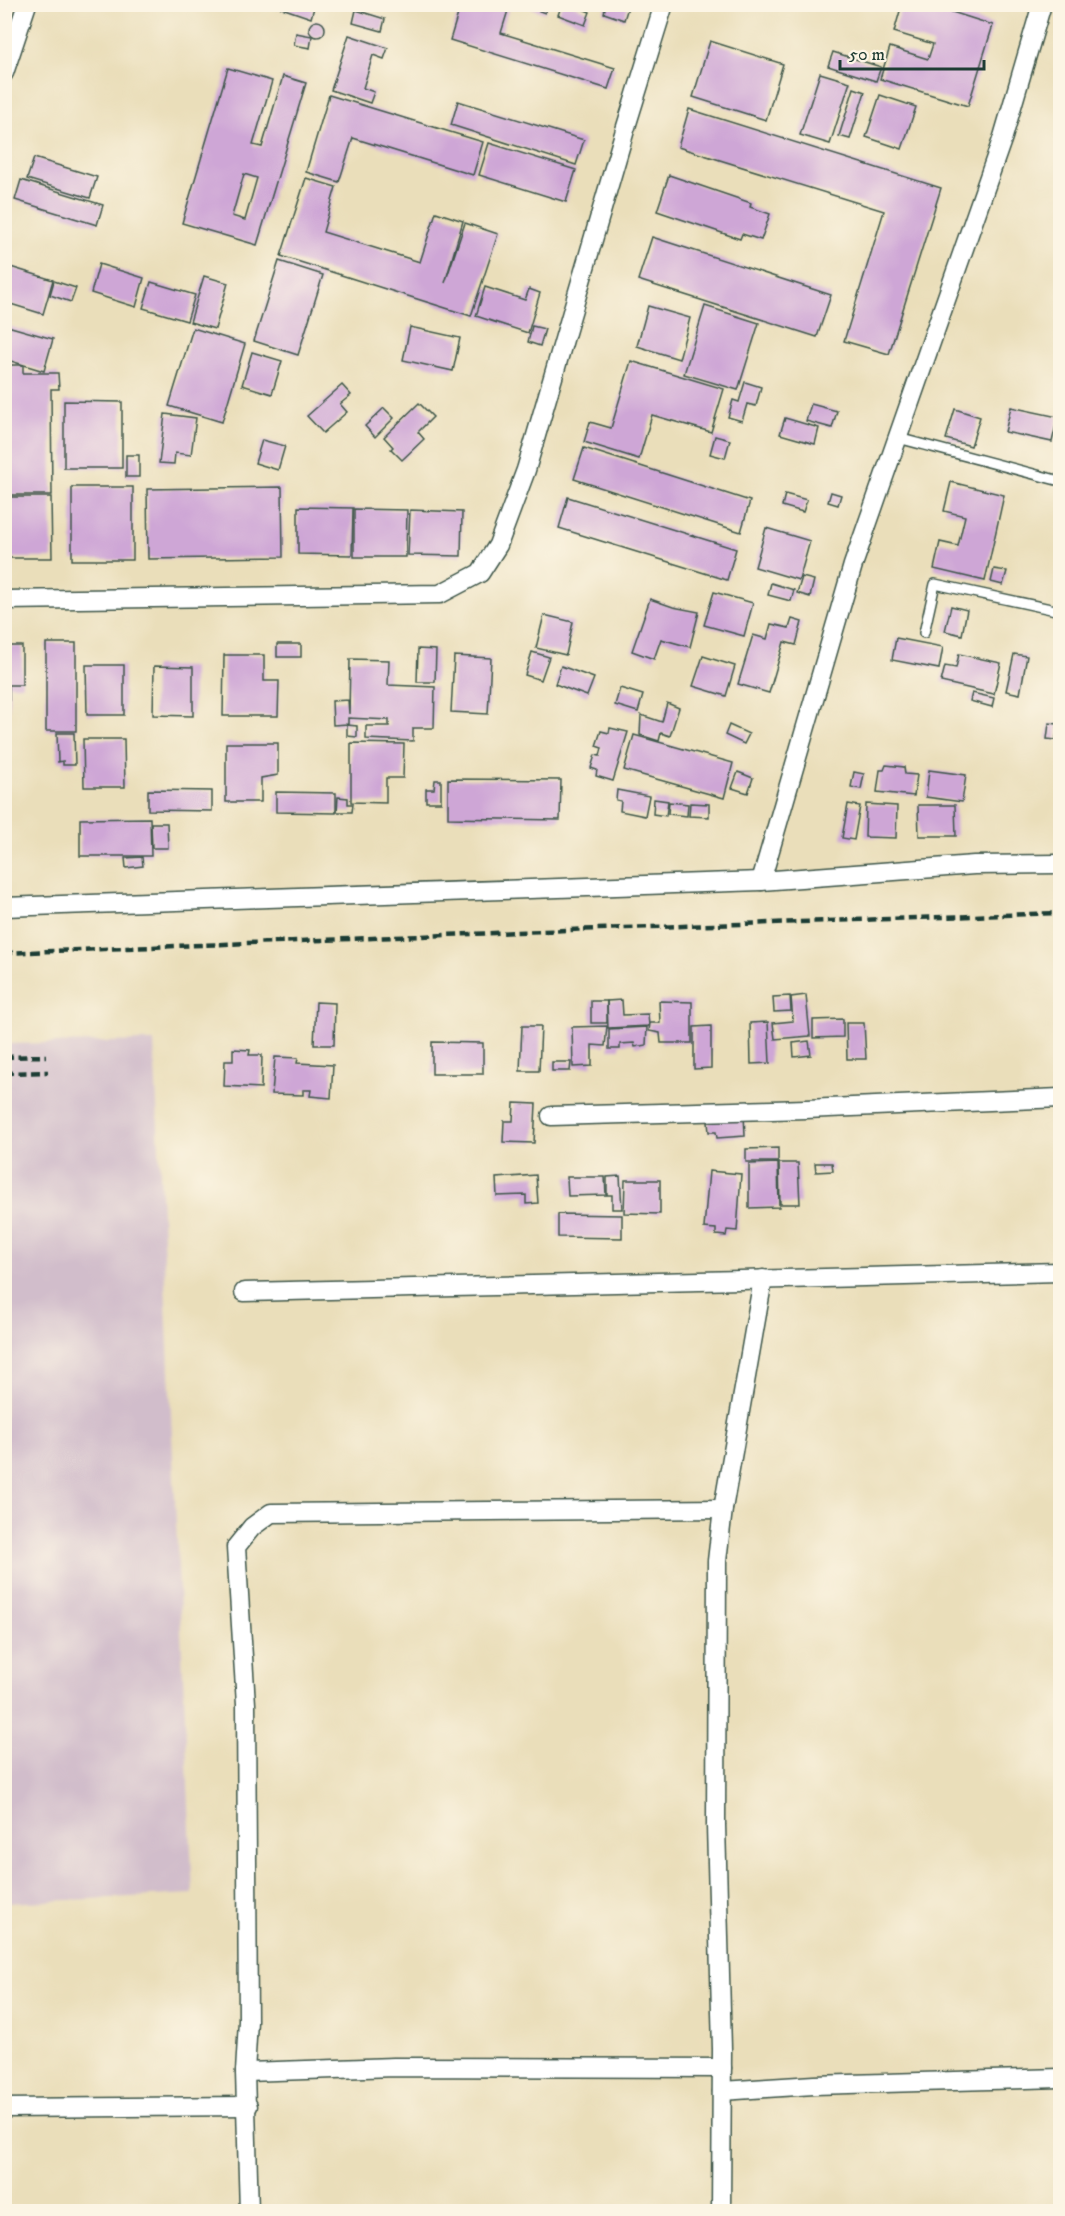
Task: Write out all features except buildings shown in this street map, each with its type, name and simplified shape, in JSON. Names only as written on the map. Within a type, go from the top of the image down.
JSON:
[{"type":"street","points":[[4,73],[27,4]]},
{"type":"street","points":[[4,600],[440,594],[480,573],[498,546],[526,470],[664,4]]},
{"type":"street","points":[[761,881],[853,566],[1003,137],[1042,4]]},
{"type":"street","points":[[4,907],[761,881],[974,865],[1060,864]]},
{"type":"street","points":[[551,1116],[806,1109],[1060,1098]]},
{"type":"street","points":[[244,1292],[527,1287],[1060,1272]]},
{"type":"street","points":[[721,2211],[722,2068],[716,1825],[717,1561],[723,1509],[763,1279]]},
{"type":"street","points":[[249,2211],[248,2106],[245,2072],[248,2021],[246,1704],[236,1547],[252,1527],[271,1513],[723,1509]]},
{"type":"street","points":[[245,2072],[394,2067],[722,2068]]},
{"type":"street","points":[[722,2091],[1060,2078]]},
{"type":"street","points":[[4,2108],[248,2106]]},
{"type":"lane","points":[[897,438],[1060,481]]},
{"type":"lane","points":[[924,633],[935,584],[1060,611]]},
{"type":"shaded area","points":[[154,1041],[193,1894],[5,1903],[5,1044]]},
{"type":"railway","points":[[4,953],[1060,913]]},
{"type":"railway","points":[[4,1057],[46,1056]]},
{"type":"railway","points":[[4,1073],[48,1072]]}]
